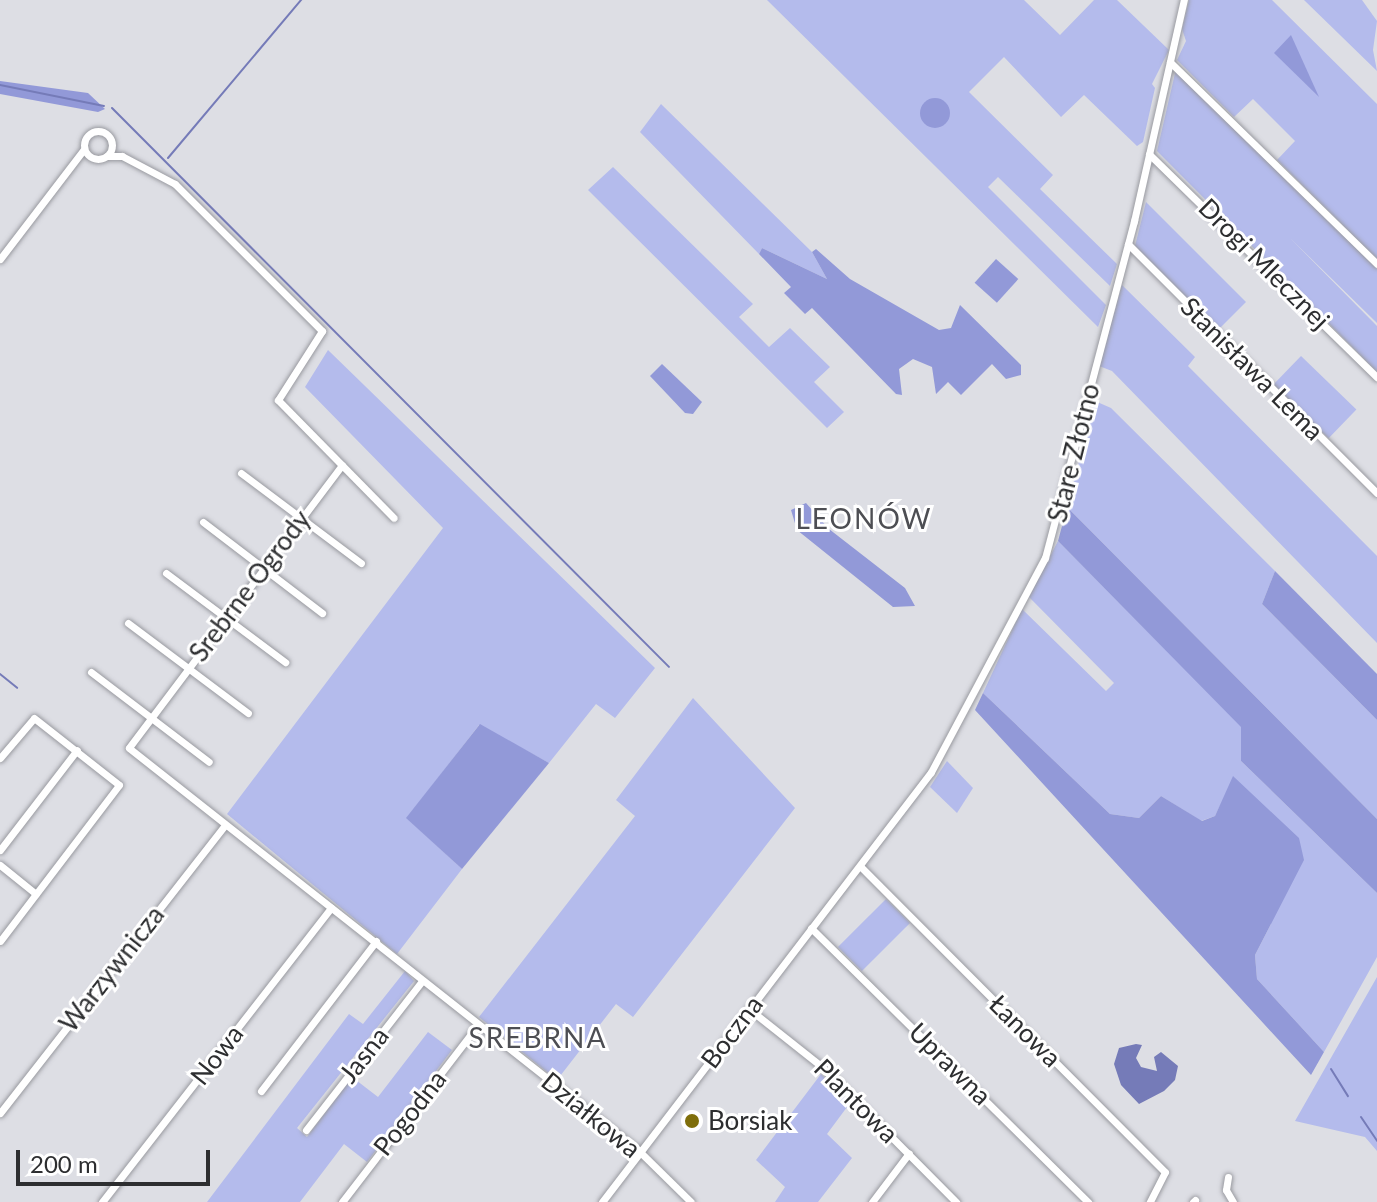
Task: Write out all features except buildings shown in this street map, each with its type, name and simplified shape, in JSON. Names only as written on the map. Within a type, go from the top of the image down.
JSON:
[{"type":"street","name":"Stare Złotno","points":[[862,864],[937,762],[1045,558],[1128,244],[1184,0]]},
{"type":"street","points":[[1170,62],[1377,264]]},
{"type":"street","points":[[0,259],[73,169],[84,149],[86,136],[94,131],[107,134],[112,146],[122,156],[175,184],[322,331],[277,397],[394,518]]},
{"type":"street","points":[[107,156],[112,146]]},
{"type":"street","points":[[84,149],[92,158]]},
{"type":"street","name":"Drogi Mlecznej","points":[[1149,154],[1377,377]]},
{"type":"street","points":[[73,169],[92,158],[122,156]]},
{"type":"street","name":"Stanisława Lema","points":[[1128,244],[1377,493]]},
{"type":"street","name":"Srebrne Ogrody","points":[[225,825],[129,748],[342,465]]},
{"type":"street","points":[[241,473],[361,563]]},
{"type":"street","points":[[203,522],[322,613]]},
{"type":"street","points":[[166,573],[285,662]]},
{"type":"street","points":[[128,623],[248,713]]},
{"type":"street","points":[[91,672],[209,762]]},
{"type":"street","points":[[0,758],[32,718],[119,783],[0,941]]},
{"type":"street","points":[[0,850],[77,750]]},
{"type":"street","name":"Działkowa","points":[[225,825],[640,1152],[691,1202]]},
{"type":"street","name":"Warzywnicza","points":[[0,1113],[225,825]]},
{"type":"street","name":"Boczna","points":[[602,1202],[862,864]]},
{"type":"street","name":"Łanowa","points":[[862,864],[1165,1172],[1150,1202]]},
{"type":"street","points":[[0,865],[36,894]]},
{"type":"street","name":"Nowa","points":[[102,1202],[331,908]]},
{"type":"street","name":"Uprawna","points":[[811,928],[1088,1202]]},
{"type":"street","points":[[261,1091],[376,941]]},
{"type":"street","name":"Jasna","points":[[306,1130],[422,981]]},
{"type":"street","name":"Plantowa","points":[[749,1009],[821,1066],[956,1202]]},
{"type":"street","name":"Pogodna","points":[[342,1202],[478,1025]]},
{"type":"street","points":[[872,1202],[909,1153]]},
{"type":"street","points":[[1228,1177],[1226,1190],[1233,1202]]},
{"type":"shaded area","points":[[767,0],[1024,0],[1060,35],[1094,0],[1117,0],[1169,50],[1152,84],[1155,88],[1143,142],[1137,146],[1084,95],[1061,117],[1004,57],[969,92],[1053,175],[1040,189],[1117,264],[1110,286],[998,177],[988,187],[1106,305],[1098,327]]},
{"type":"shaded area","points":[[1189,0],[1272,0],[1377,104],[1377,259],[1277,160],[1295,141],[1253,99],[1234,117],[1177,60],[1186,41],[1182,29]]},
{"type":"shaded area","points":[[1304,0],[1362,0],[1377,21],[1373,50],[1377,71]]},
{"type":"shaded area","points":[[1291,35],[1319,97],[1274,53]]},
{"type":"shaded area","points":[[1176,69],[1377,269],[1377,323],[1290,238],[1377,326],[1377,372],[1157,151]]},
{"type":"shaded area","points":[[0,81],[88,93],[105,109],[98,112],[0,94]]},
{"type":"shaded area","points":[[935,98],[945,103],[950,113],[945,123],[935,128],[925,123],[920,113],[925,103]]},
{"type":"shaded area","points":[[661,104],[812,252],[827,279],[762,248],[759,254],[640,132]]},
{"type":"shaded area","points":[[613,167],[753,304],[739,317],[769,347],[790,328],[830,367],[814,382],[844,412],[827,428],[588,190]]},
{"type":"shaded area","points":[[1146,202],[1246,302],[1218,330],[1135,246]]},
{"type":"shaded area","points":[[762,248],[827,279],[812,252],[816,249],[850,279],[939,330],[951,328],[960,305],[1021,365],[1021,375],[1006,379],[992,364],[961,395],[948,382],[936,394],[932,367],[913,359],[899,369],[902,395],[896,394],[812,308],[805,314],[784,293],[791,287],[759,254]]},
{"type":"shaded area","points":[[996,259],[1018,279],[997,303],[975,283]]},
{"type":"shaded area","points":[[1122,285],[1195,357],[1188,366],[1377,556],[1377,643],[1112,371],[1099,366]]},
{"type":"shaded area","points":[[328,350],[655,668],[615,718],[596,704],[549,763],[479,725],[407,818],[462,869],[397,954],[227,814],[443,528],[305,387]]},
{"type":"shaded area","points":[[1301,356],[1356,409],[1329,438],[1273,385]]},
{"type":"shaded area","points":[[662,364],[702,402],[693,414],[685,413],[650,376]]},
{"type":"shaded area","points":[[1095,401],[1111,408],[1275,571],[1262,604],[1377,720],[1377,819],[1067,507]]},
{"type":"shaded area","points":[[806,503],[829,529],[905,588],[915,606],[893,607],[797,530],[791,510]]},
{"type":"shaded area","points":[[1067,507],[1377,819],[1377,893],[1241,761],[1241,727],[1058,541]]},
{"type":"shaded area","points":[[1058,541],[1242,727],[1241,761],[1377,893],[1377,957],[1324,1052],[1257,979],[1255,955],[1271,924],[1234,777],[1215,816],[1201,821],[1161,796],[1139,818],[1110,814],[983,693],[1022,609],[1106,691],[1114,683],[1029,597]]},
{"type":"shaded area","points":[[1275,571],[1377,674],[1377,720],[1262,604]]},
{"type":"shaded area","points":[[983,693],[1110,814],[1139,818],[1161,796],[1202,821],[1215,816],[1233,776],[1299,838],[1304,860],[1255,955],[1257,979],[1324,1052],[1311,1075],[975,710]]},
{"type":"shaded area","points":[[693,698],[795,808],[633,1017],[616,1004],[557,1080],[479,1017],[635,816],[616,800]]},
{"type":"shaded area","points":[[480,724],[549,763],[462,869],[406,818]]},
{"type":"shaded area","points":[[947,761],[973,788],[957,813],[930,787]]},
{"type":"shaded area","points":[[886,899],[910,923],[862,971],[838,947]]},
{"type":"shaded area","points":[[405,971],[414,981],[297,1128],[307,1137],[352,1077],[378,1097],[428,1032],[452,1050],[367,1162],[344,1144],[300,1202],[207,1202],[349,1014],[363,1024]]},
{"type":"shaded area","points":[[1377,977],[1377,1151],[1365,1137],[1295,1121]]},
{"type":"shaded area","points":[[1142,1045],[1136,1058],[1141,1067],[1157,1071],[1154,1057],[1161,1052],[1178,1066],[1175,1080],[1164,1091],[1139,1104],[1121,1085],[1114,1064],[1119,1048]]},
{"type":"shaded area","points":[[821,1074],[850,1103],[827,1134],[852,1158],[818,1202],[775,1202],[785,1187],[756,1160]]},
{"type":"waterway","points":[[168,158],[301,0]]},
{"type":"waterway","points":[[0,85],[104,106]]},
{"type":"waterway","points":[[112,108],[669,667]]},
{"type":"waterway","points":[[0,674],[17,688]]},
{"type":"waterway","points":[[1331,1069],[1348,1096]]},
{"type":"waterway","points":[[1361,1117],[1377,1141]]},
{"type":"place","name":"Borsiak","points":[[692,1121]]},
{"type":"district","name":"LEONÓW","points":[[864,518]]},
{"type":"district","name":"SREBRNA","points":[[538,1037]]}]
